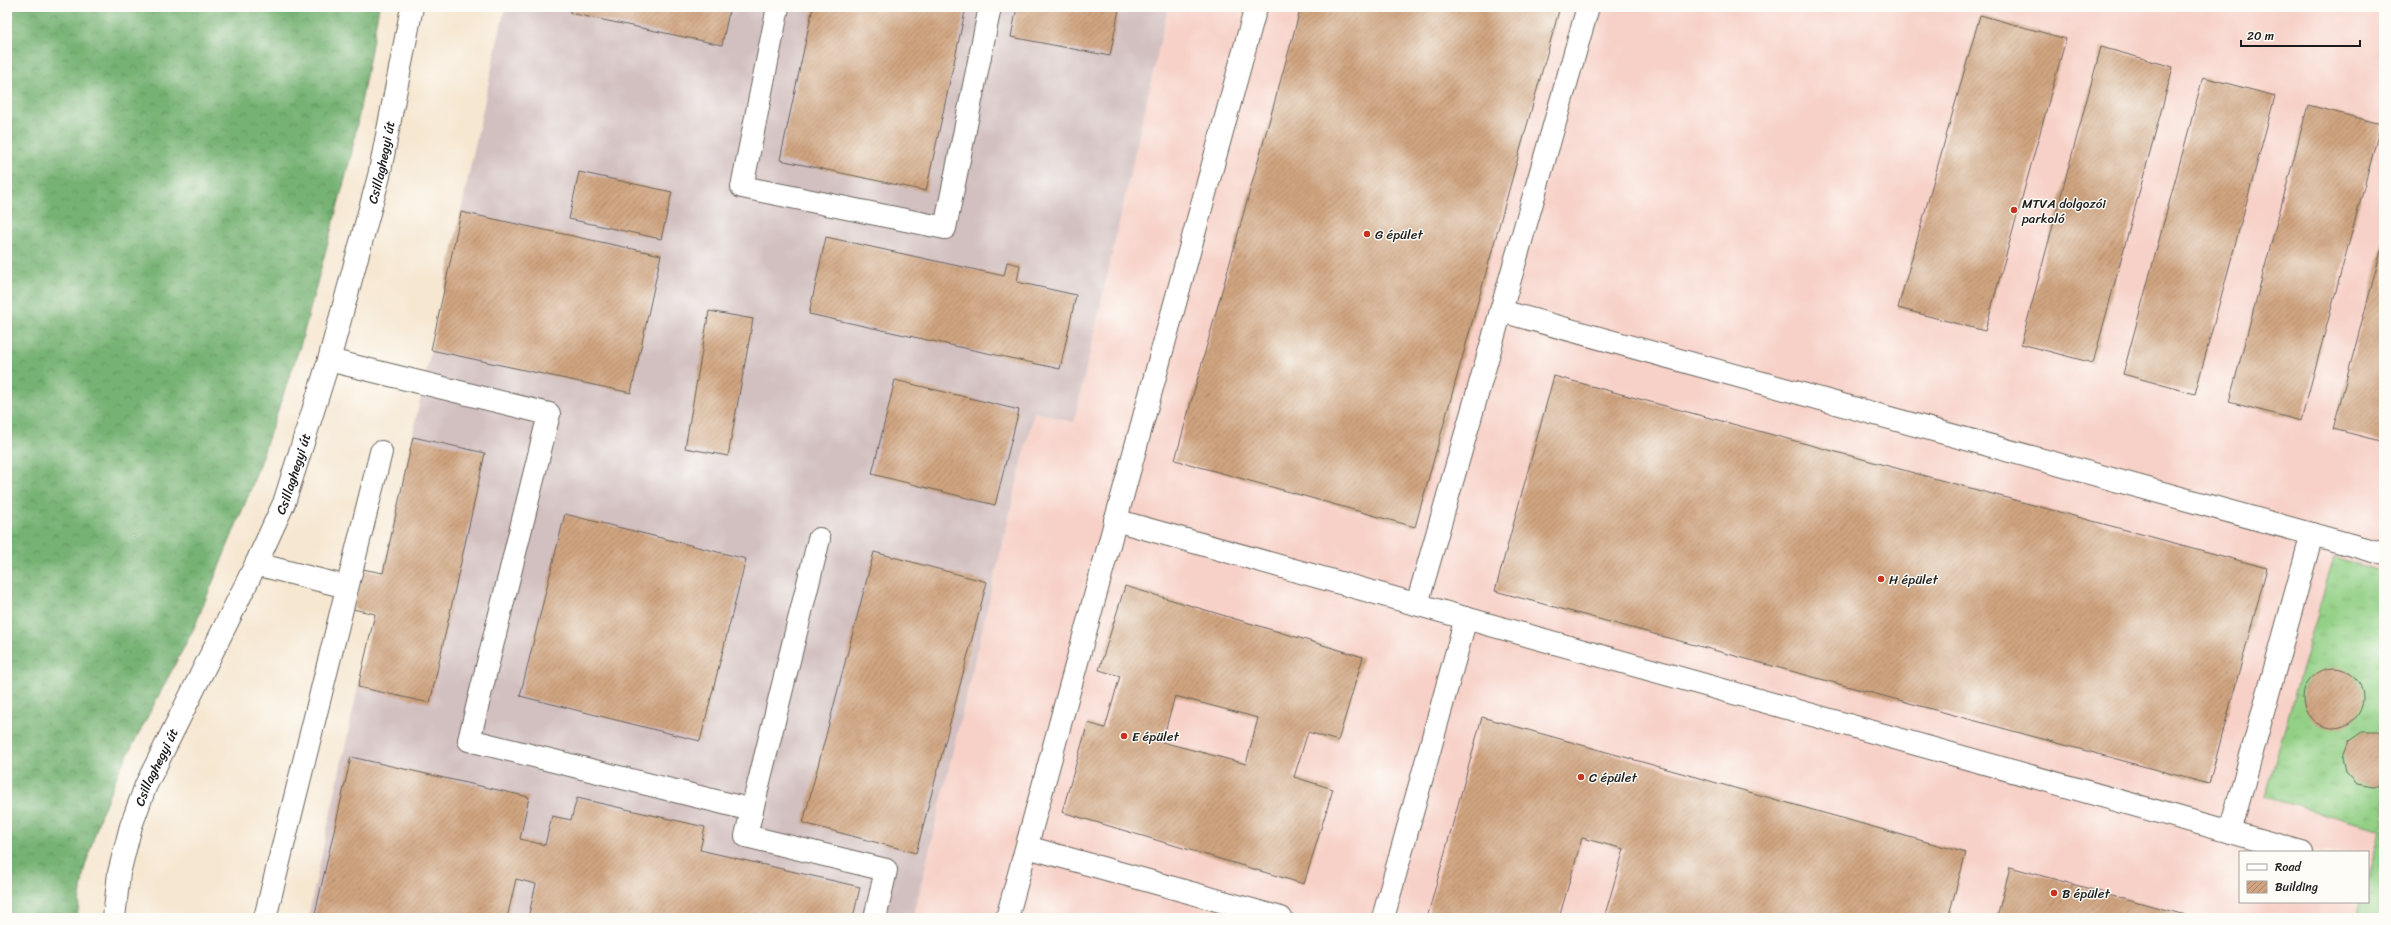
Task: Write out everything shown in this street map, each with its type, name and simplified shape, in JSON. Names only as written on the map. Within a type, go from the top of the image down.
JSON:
[{"type":"street","name":"Csillaghegyi út","points":[[114,918],[119,873],[131,826],[146,785],[256,564],[284,503],[329,360],[379,176],[412,7]]},
{"type":"street","points":[[778,7],[742,187],[945,228],[990,7]]},
{"type":"street","points":[[1007,918],[1256,7]]},
{"type":"street","points":[[1417,604],[1588,7]]},
{"type":"street","points":[[1501,311],[2384,554]]},
{"type":"street","points":[[329,360],[549,414],[469,740],[752,810]]},
{"type":"street","points":[[265,918],[381,452]]},
{"type":"street","points":[[1115,520],[2298,851]]},
{"type":"street","points":[[2230,832],[2312,534]]},
{"type":"street","points":[[819,539],[746,836],[886,870],[875,918]]},
{"type":"street","points":[[256,564],[347,587]]},
{"type":"street","points":[[1383,918],[1466,618]]},
{"type":"street","points":[[1027,847],[1281,918]]},
{"type":"shaded area","points":[[505,7],[1168,7],[1074,422],[1034,412],[913,918],[308,918]]},
{"type":"shaded area","points":[[1168,7],[2384,7],[2384,918],[913,918],[1034,412],[1074,422]]},
{"type":"green space","points":[[7,7],[379,7],[351,156],[301,343],[250,491],[194,628],[118,773],[100,817],[84,870],[77,918],[7,918]]},
{"type":"green space","points":[[2334,557],[2384,572],[2384,918],[2356,918],[2360,903],[2369,903],[2369,872],[2381,830],[2265,797]]},
{"type":"building","points":[[571,7],[730,7],[722,45],[570,13]]},
{"type":"building","points":[[813,7],[966,7],[926,191],[780,160]]},
{"type":"building","points":[[1017,7],[1109,7],[1119,9],[1110,56],[1011,37]]},
{"type":"building","name":"G épület","points":[[1301,7],[1560,7],[1415,527],[1175,460]]},
{"type":"building","points":[[1980,15],[2066,39],[1985,331],[1898,308]]},
{"type":"building","points":[[2101,47],[2173,67],[2093,363],[2021,344]]},
{"type":"building","points":[[2203,77],[2275,96],[2195,394],[2123,374]]},
{"type":"building","points":[[2308,105],[2381,124],[2301,421],[2229,402]]},
{"type":"building","points":[[579,172],[672,192],[661,239],[569,219]]},
{"type":"building","points":[[461,212],[661,255],[631,393],[431,350]]},
{"type":"building","points":[[826,237],[1004,276],[1007,262],[1020,265],[1017,282],[1076,295],[1060,369],[809,314]]},
{"type":"building","points":[[2384,240],[2384,442],[2333,429]]},
{"type":"building","points":[[709,311],[753,319],[728,456],[685,448]]},
{"type":"building","name":"H épület","points":[[1554,376],[2267,568],[2209,784],[1495,591]]},
{"type":"building","points":[[895,380],[1019,410],[995,505],[872,474]]},
{"type":"building","points":[[413,437],[485,453],[430,703],[358,687],[375,614],[353,609],[362,569],[383,573]]},
{"type":"building","points":[[565,514],[746,559],[700,741],[520,696]]},
{"type":"building","points":[[874,552],[987,582],[916,853],[803,823]]},
{"type":"building","name":"E épület","points":[[1125,586],[1363,657],[1338,741],[1308,732],[1294,777],[1333,789],[1304,884],[1062,812],[1088,723],[1105,728],[1120,676],[1099,670]],"holes":[[[1175,696],[1258,718],[1246,764],[1162,742]]]},
{"type":"building","points":[[2327,668],[2339,668],[2350,673],[2358,681],[2363,692],[2361,710],[2350,723],[2339,728],[2327,728],[2316,723],[2308,715],[2303,704],[2303,692],[2308,681],[2316,673]]},
{"type":"building","name":"C épület","points":[[1482,717],[1966,853],[1948,918],[1604,918],[1624,849],[1582,838],[1559,918],[1427,918]]},
{"type":"building","points":[[2362,732],[2378,732],[2384,735],[2384,784],[2373,787],[2357,784],[2346,772],[2343,756],[2349,741]]},
{"type":"building","points":[[351,757],[529,797],[520,839],[545,845],[552,816],[571,820],[577,798],[705,827],[700,850],[860,887],[853,918],[528,918],[536,884],[516,879],[507,918],[314,918]]},
{"type":"building","name":"B épület","points":[[2010,867],[2196,918],[1997,918]]},
{"type":"place","name":"MTVA dolgozói parkoló","points":[[2014,210]]},
{"type":"place","name":"G épület","points":[[1367,234]]},
{"type":"place","name":"H épület","points":[[1881,579]]},
{"type":"place","name":"E épület","points":[[1124,736]]},
{"type":"place","name":"C épület","points":[[1581,777]]},
{"type":"place","name":"B épület","points":[[2054,893]]}]
